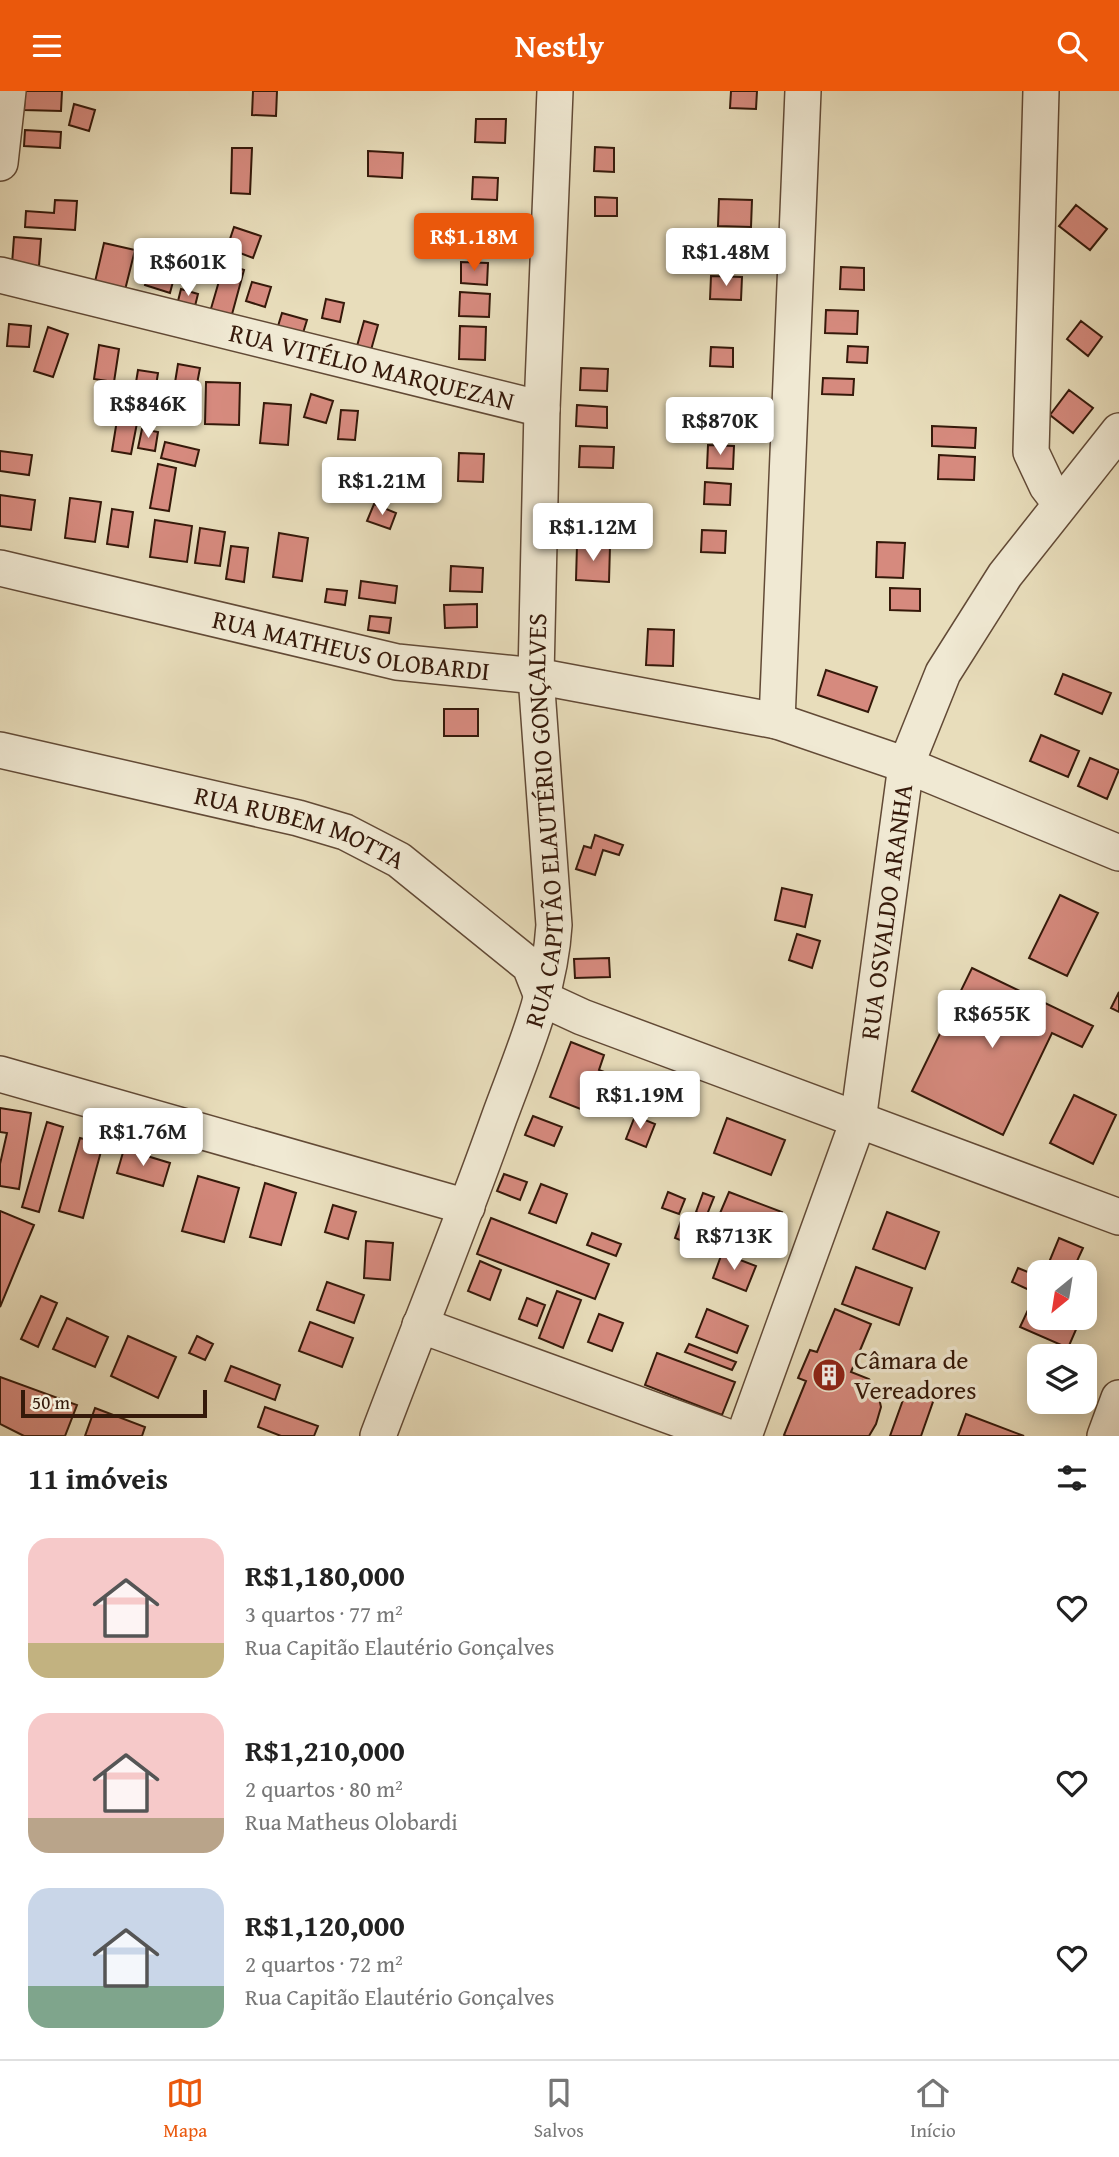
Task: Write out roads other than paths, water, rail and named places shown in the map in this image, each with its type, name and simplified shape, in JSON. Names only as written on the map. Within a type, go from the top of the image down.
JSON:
[{"type":"street","points":[[0,163],[8,91]]},
{"type":"street","name":"RUA CAPITÃO ELAUTÉRIO GONÇALVES","points":[[378,1436],[467,1207],[543,999],[552,958],[554,925],[536,675],[542,409],[555,91]]},
{"type":"street","points":[[777,721],[803,91]]},
{"type":"street","points":[[1041,91],[1031,452],[1047,486],[1060,503]]},
{"type":"street","name":"RUA VITÉLIO MARQUEZAN","points":[[0,275],[542,409]]},
{"type":"street","name":"RUA OSVALDO ARANHA","points":[[744,1436],[858,1121],[906,765],[943,673],[1005,575],[1060,503],[1104,472],[1119,431]]},
{"type":"street","name":"RUA MATHEUS OLOBARDI","points":[[0,568],[397,661],[536,675],[777,721],[906,765],[1119,853]]},
{"type":"street","name":"RUA RUBEM MOTTA","points":[[0,750],[298,818],[345,832],[398,860],[530,966],[543,999]]},
{"type":"street","points":[[543,999],[595,1022],[1119,1217]]},
{"type":"street","points":[[0,1074],[467,1207]]},
{"type":"street","points":[[420,1325],[725,1436]]},
{"type":"street","points":[[1105,1436],[1119,1398]]},
{"type":"place","name":"Câmara de Vereadores","points":[[829,1375]]}]
